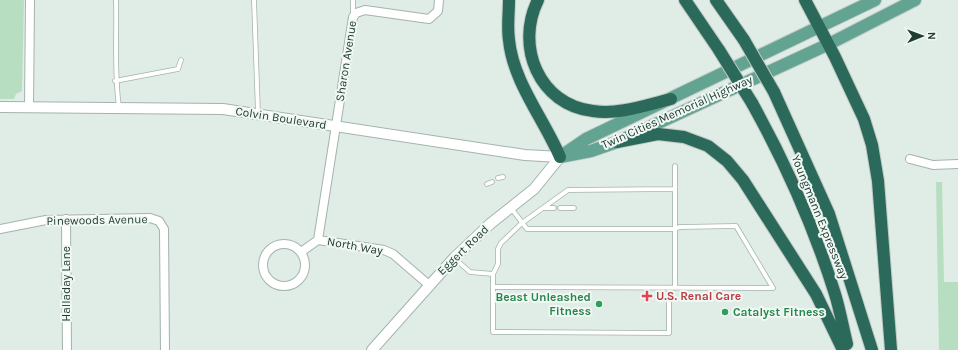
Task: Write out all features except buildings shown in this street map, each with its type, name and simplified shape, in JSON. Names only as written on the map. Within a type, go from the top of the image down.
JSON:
[{"type":"highway","points":[[509,0],[509,40],[514,65],[522,85],[550,134],[560,157]]},
{"type":"highway","points":[[538,0],[530,21],[529,50],[539,76],[556,95],[579,108],[597,112],[624,110],[671,99]]},
{"type":"highway","points":[[682,0],[694,12]]},
{"type":"highway","name":"Youngmann Expressway","points":[[685,0],[719,50],[752,103],[780,153],[807,215],[835,294],[848,350]]},
{"type":"highway","name":"Youngmann Expressway","points":[[716,0],[744,40],[774,92],[830,214],[872,350]]},
{"type":"highway","points":[[805,0],[829,44],[864,119],[872,145],[878,181],[891,350]]},
{"type":"highway","points":[[616,142],[658,134],[684,138],[708,146],[726,161],[743,180],[816,294],[843,350]]},
{"type":"main road","name":"Twin Cities Memorial Highway","points":[[560,157],[586,139],[820,28],[875,0]]},
{"type":"main road","name":"Twin Cities Memorial Highway","points":[[560,157],[591,151],[616,142],[829,44],[915,0]]},
{"type":"street","points":[[28,107],[30,0]]},
{"type":"street","points":[[352,17],[362,10],[429,19],[438,11],[439,0]]},
{"type":"street","name":"Sharon Avenue","points":[[318,240],[352,17]]},
{"type":"street","name":"Colvin Boulevard","points":[[0,107],[206,108],[258,114],[525,155],[560,157]]},
{"type":"street","name":"Eggert Road","points":[[373,350],[428,285],[454,258],[510,207],[534,189],[560,157]]},
{"type":"street","points":[[910,158],[933,165],[958,164]]},
{"type":"street","name":"Pinewoods Avenue","points":[[0,229],[46,220],[66,219],[150,218],[155,219],[162,224],[164,228],[165,350]]},
{"type":"street","name":"Halladay Lane","points":[[66,219],[67,350]]},
{"type":"street","points":[[301,252],[318,240]]},
{"type":"street","name":"North Way","points":[[318,240],[384,250],[393,254],[428,285]]},
{"type":"street","points":[[288,243],[298,248],[301,252],[305,267],[302,277],[294,284],[279,285],[266,276],[263,260],[265,255],[272,247],[288,243]]},
{"type":"lane","points":[[116,0],[117,57],[115,80],[119,107]]},
{"type":"lane","points":[[254,0],[258,114]]},
{"type":"lane","name":"Sharon Avenue","points":[[352,17],[353,0]]},
{"type":"lane","points":[[115,80],[178,69],[181,60]]},
{"type":"lane","points":[[675,166],[675,288]]},
{"type":"lane","points":[[487,184],[492,182]]},
{"type":"lane","points":[[669,288],[669,333],[493,332],[493,274],[498,264],[499,246],[522,222],[568,190],[675,189]]},
{"type":"lane","points":[[493,287],[773,288],[736,226],[527,230],[510,207]]},
{"type":"lane","points":[[543,208],[554,208]]},
{"type":"lane","points":[[560,208],[574,208]]},
{"type":"lane","points":[[454,258],[470,272],[493,274]]},
{"type":"green space","points":[[0,0],[24,0],[22,91],[16,94],[14,99],[0,99]]},
{"type":"green space","points":[[936,182],[942,182],[944,282],[958,282],[958,350],[939,350]]},
{"type":"place","name":"U.S. Renal Care","points":[[647,296]]},
{"type":"place","name":"Beast Unleashed Fitness","points":[[599,304]]},
{"type":"place","name":"Catalyst Fitness","points":[[725,312]]}]
